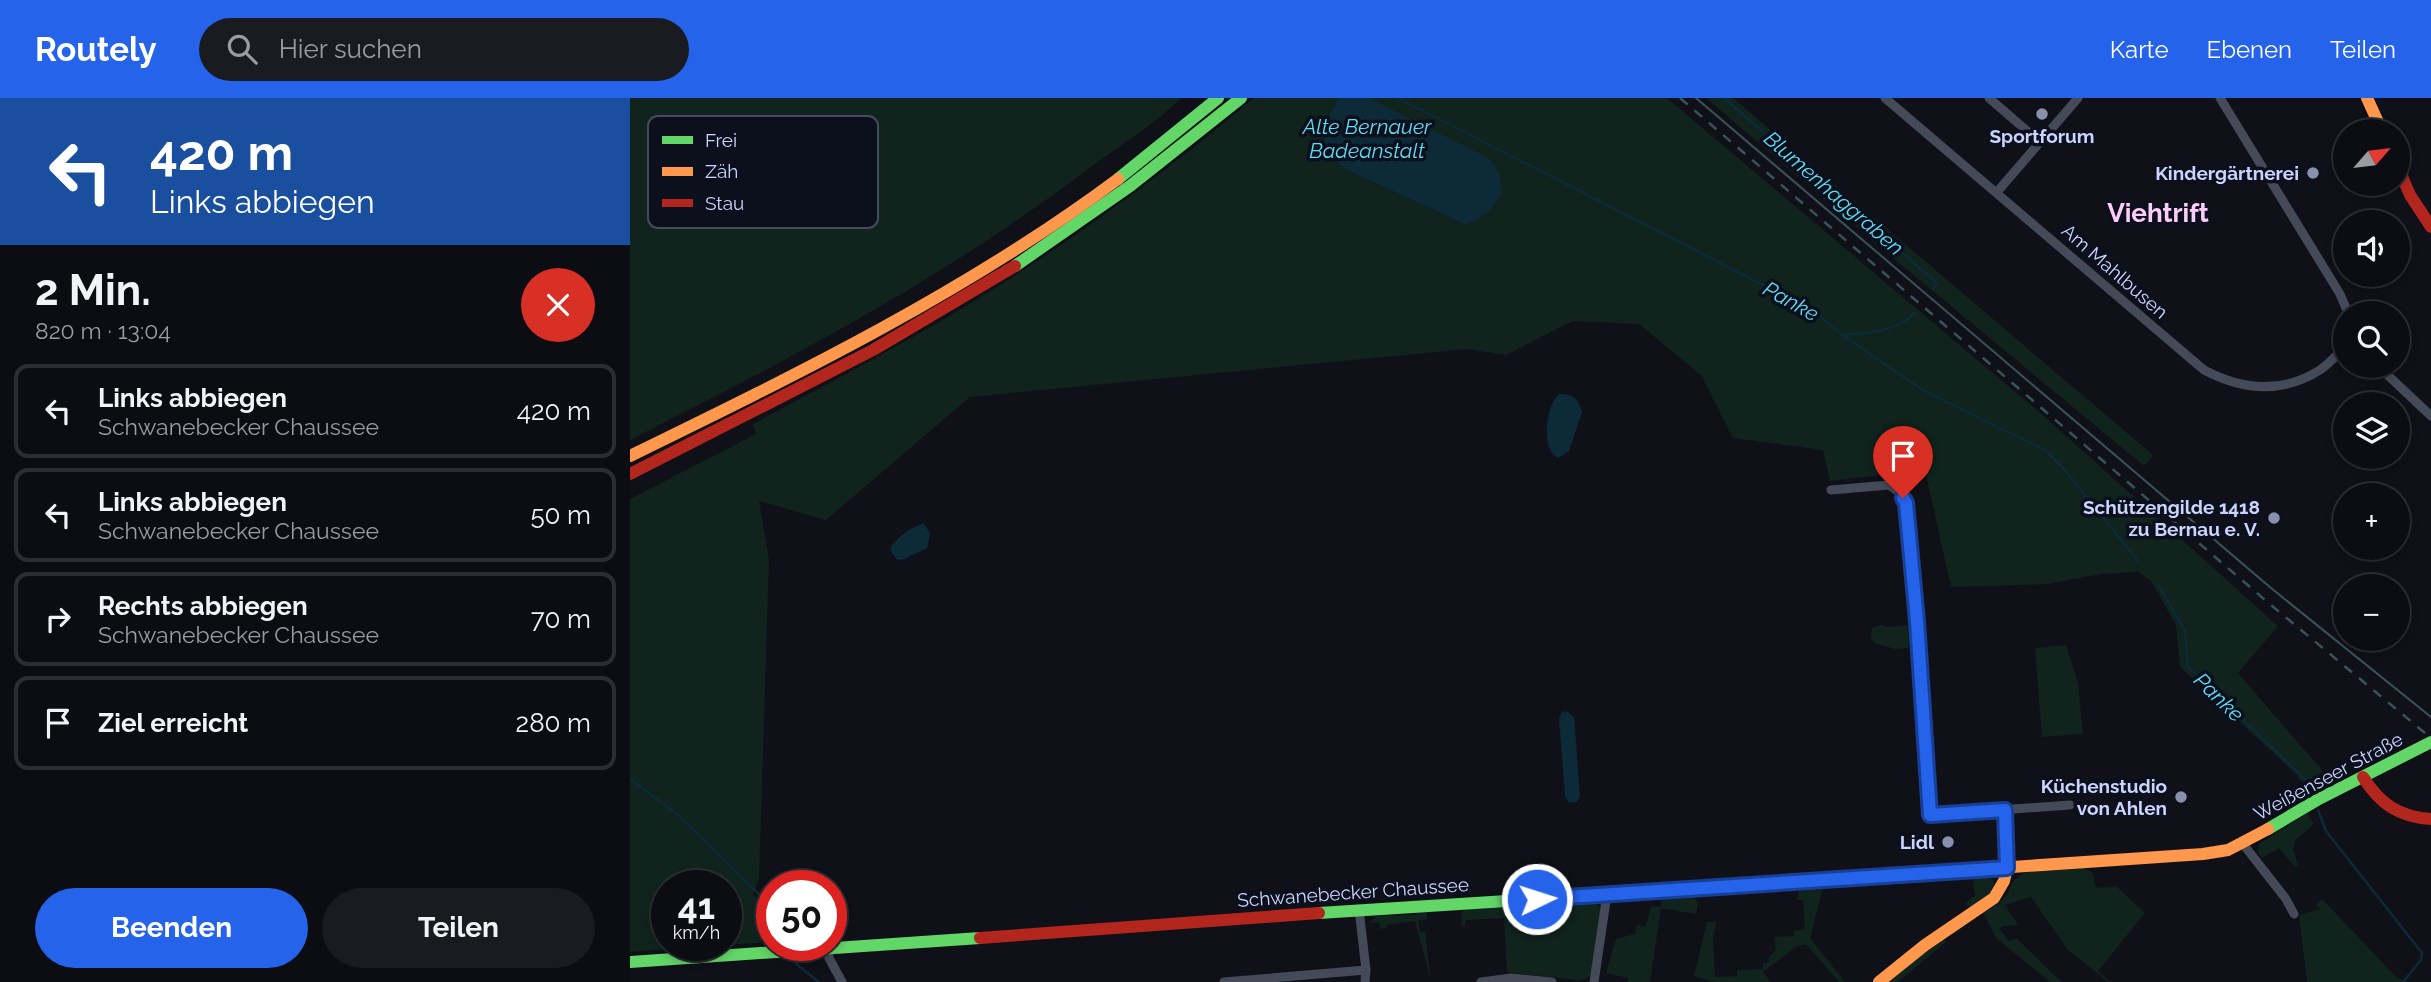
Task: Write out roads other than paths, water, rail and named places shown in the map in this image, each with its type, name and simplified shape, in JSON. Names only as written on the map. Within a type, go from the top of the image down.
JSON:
[{"type":"main road","points":[[630,456],[721,412],[919,306],[1003,256],[1081,206],[1219,98]]},
{"type":"main road","points":[[630,474],[782,397],[929,318],[1003,274],[1094,213],[1241,98]]},
{"type":"main road","points":[[2367,98],[2377,119]]},
{"type":"main road","points":[[2410,195],[2431,227]]},
{"type":"main road","name":"Weißenseer Straße","points":[[2243,844],[2317,800],[2431,742]]},
{"type":"main road","points":[[2363,777],[2375,795],[2394,812],[2407,818],[2431,819]]},
{"type":"main road","name":"Schwanebecker Chaussee","points":[[847,947],[1359,909],[2203,854],[2228,850],[2243,844]]},
{"type":"main road","points":[[1879,982],[1924,945],[1994,898],[2004,881],[2007,868]]},
{"type":"main road","name":"Schwanebecker Chaussee","points":[[630,962],[756,953]]},
{"type":"street","name":"Am Mahlbusen","points":[[1885,98],[2204,370],[2224,381],[2270,387],[2312,374],[2333,357]]},
{"type":"street","points":[[1989,98],[2040,142]]},
{"type":"street","points":[[1997,192],[2078,98]]},
{"type":"street","points":[[2220,98],[2343,301]]},
{"type":"street","points":[[2391,378],[2431,416]]},
{"type":"street","points":[[1831,490],[1889,485],[1899,492],[1906,503],[1930,815],[2070,805]]},
{"type":"street","points":[[2005,810],[2007,868]]},
{"type":"street","points":[[2243,844],[2286,899],[2294,914]]},
{"type":"street","points":[[1594,982],[1608,894]]},
{"type":"street","points":[[1359,909],[1365,982]]},
{"type":"street","points":[[831,961],[842,982]]},
{"type":"street","points":[[1224,982],[1366,970]]},
{"type":"street","points":[[1481,982],[1511,978],[1552,982]]},
{"type":"water","name":"Alte Bernauer Badeanstalt","points":[[1339,98],[1369,98],[1485,156],[1496,168],[1502,194],[1488,213],[1466,225],[1347,170],[1329,154],[1324,137],[1328,119]]},
{"type":"water","points":[[1559,394],[1575,398],[1582,412],[1569,451],[1558,458],[1549,446],[1547,427],[1551,408]]},
{"type":"water","points":[[924,524],[930,533],[927,548],[902,560],[896,559],[890,549],[893,545],[909,530]]},
{"type":"water","points":[[1566,711],[1574,717],[1580,795],[1577,802],[1568,802],[1565,796],[1559,718],[1562,712]]},
{"type":"waterway","name":"Panke","points":[[1398,98],[1814,311],[1842,335],[1926,392],[2045,450],[2064,469],[2139,562]]},
{"type":"waterway","name":"Blumenhaggraben","points":[[1724,98],[1937,283],[1933,289]]},
{"type":"waterway","points":[[1843,335],[1890,328],[1915,313]]},
{"type":"waterway","name":"Panke","points":[[2159,586],[2185,631],[2188,667],[2314,788]]},
{"type":"waterway","points":[[630,779],[678,815],[756,891]]},
{"type":"waterway","name":"Panke","points":[[2318,810],[2326,831],[2422,953],[2421,960],[2403,982]]},
{"type":"waterway","points":[[796,964],[819,982]]},
{"type":"tram line","points":[[1696,98],[2271,588],[2431,717]]},
{"type":"railway","points":[[1680,98],[2271,605],[2431,738]]},
{"type":"place","name":"Sportforum","points":[[2042,114]]},
{"type":"place","name":"Kindergärtnerei","points":[[2313,173]]},
{"type":"place","name":"Schützengilde 1418 zu Bernau e. V.","points":[[2274,518]]},
{"type":"place","name":"Küchenstudio von Ahlen","points":[[2181,797]]},
{"type":"place","name":"Lidl","points":[[1948,842]]},
{"type":"district","name":"Viehtrift","points":[[2158,213]]}]
